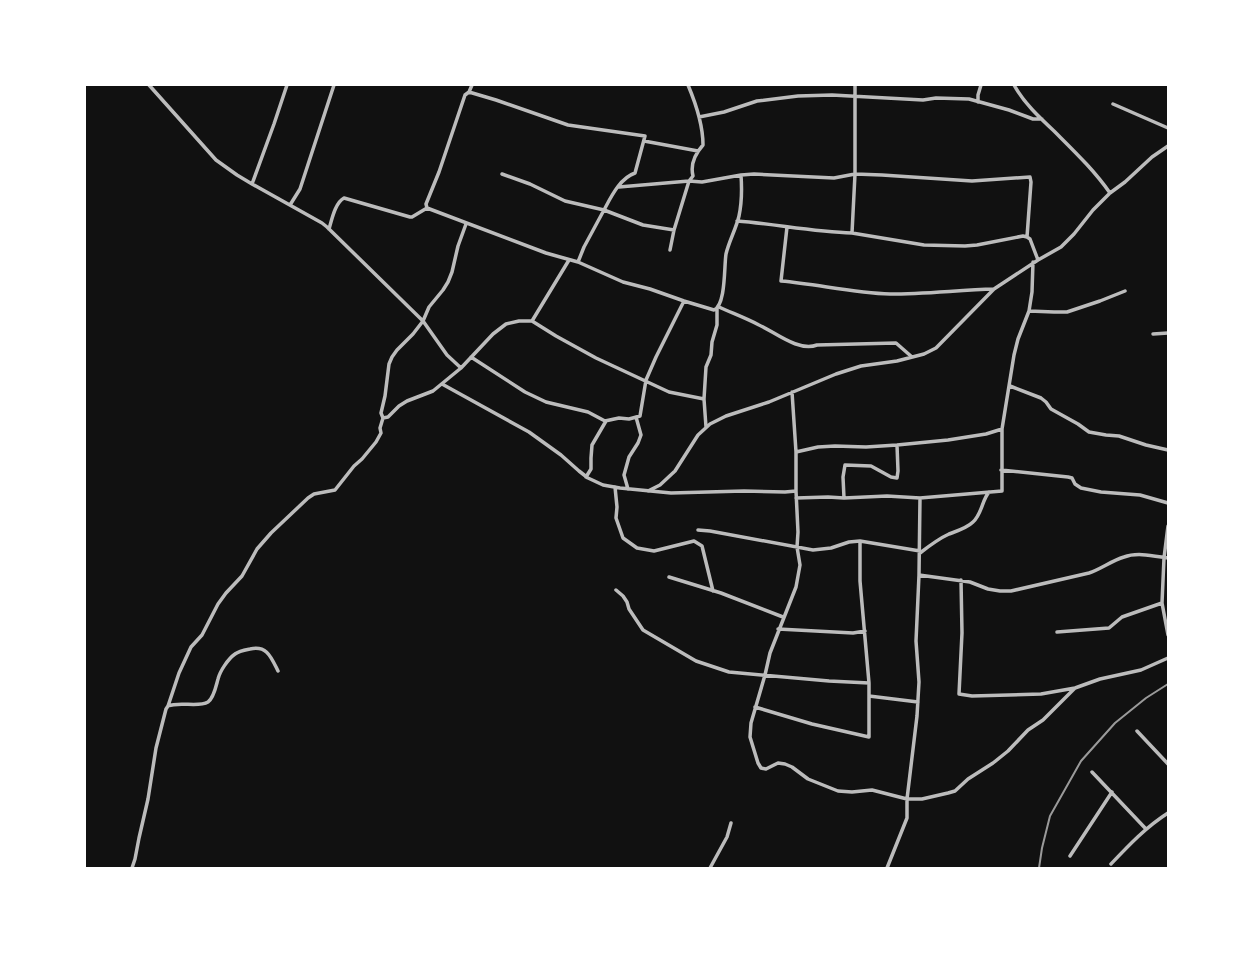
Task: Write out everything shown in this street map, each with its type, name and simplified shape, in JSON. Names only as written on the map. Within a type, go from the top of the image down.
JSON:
[{"type":"street","points":[[149,85],[216,160],[237,175],[322,223],[329,229],[423,321],[447,354],[461,368]]},
{"type":"street","points":[[252,184],[287,85]]},
{"type":"street","points":[[290,205],[300,189],[334,85]]},
{"type":"street","points":[[427,208],[426,204],[439,172],[465,95],[469,92],[472,85]]},
{"type":"street","points":[[670,250],[674,230],[693,176],[691,170],[692,163],[703,145],[703,136],[699,117],[688,85]]},
{"type":"street","points":[[852,233],[855,174],[855,85]]},
{"type":"street","points":[[978,102],[978,95],[981,85]]},
{"type":"street","points":[[1014,85],[1028,106],[1085,162],[1110,193]]},
{"type":"street","points":[[469,92],[568,125],[645,136],[635,173],[625,179],[614,191],[584,247],[578,262]]},
{"type":"street","points":[[699,117],[724,112],[757,102],[798,96],[832,95],[923,100],[936,98],[969,99],[1009,110],[1033,119],[1042,119]]},
{"type":"street","points":[[1113,104],[1168,128]]},
{"type":"street","points":[[644,141],[698,151]]},
{"type":"street","points":[[648,491],[660,485],[675,471],[698,435],[706,427],[726,416],[769,402],[836,374],[861,366],[897,361],[936,348],[994,289],[1033,262],[1061,246],[1074,234],[1093,210],[1110,193],[1152,157],[1168,146]]},
{"type":"street","points":[[502,174],[530,184],[565,201],[604,210],[644,225],[674,230]]},
{"type":"street","points":[[619,187],[690,181],[713,181],[741,175],[754,174],[834,178],[855,174],[972,181],[1030,177],[1031,182],[1027,236],[1030,239],[1038,260]]},
{"type":"street","points":[[706,427],[704,399],[706,367],[711,355],[712,342],[717,325],[718,308],[723,293],[727,253],[737,221],[742,196],[741,175]]},
{"type":"street","points":[[329,229],[338,204],[344,198],[410,218],[427,208]]},
{"type":"street","points":[[427,208],[546,253],[578,262],[623,282],[650,289],[714,310],[718,308],[763,327],[780,338],[800,345],[811,347],[816,345],[896,343],[912,357]]},
{"type":"street","points":[[737,221],[763,223],[829,233],[852,233],[924,244],[977,246],[1027,236]]},
{"type":"street","points":[[132,868],[148,799],[156,748],[166,709],[191,647],[202,635],[215,609],[226,593],[242,576],[257,549],[271,532],[314,494],[336,489],[376,442],[381,433],[380,428],[383,418],[381,413],[385,396],[389,364],[397,350],[413,334],[423,321],[429,307],[448,282],[466,224]]},
{"type":"street","points":[[787,227],[781,281],[891,294],[994,289]]},
{"type":"street","points":[[532,321],[570,260]]},
{"type":"street","points":[[796,498],[887,496],[920,498],[1002,491],[1002,429],[1014,355],[1018,339],[1029,311],[1032,292],[1033,262]]},
{"type":"street","points":[[1029,311],[1067,312],[1100,302],[1125,291]]},
{"type":"street","points":[[471,357],[524,392],[546,402],[588,412],[605,422],[618,418],[629,419],[640,416],[646,380],[684,301]]},
{"type":"street","points":[[383,418],[388,417],[399,406],[407,401],[433,392],[461,368],[493,334],[506,324],[519,321],[532,321],[596,358],[669,392],[704,399]]},
{"type":"street","points":[[1152,334],[1168,334]]},
{"type":"street","points":[[442,384],[529,432],[561,455],[586,477],[603,485],[648,491],[693,493],[796,491]]},
{"type":"street","points":[[1010,386],[1041,398],[1051,409],[1072,420],[1089,432],[1119,436],[1146,445],[1168,450]]},
{"type":"street","points":[[792,392],[796,452],[797,547],[800,564],[796,587],[778,629],[770,653],[751,723],[750,737],[758,764],[761,768],[766,769],[778,763],[785,764],[792,767],[808,779],[838,791],[852,792],[872,790],[907,799],[922,799],[955,791],[968,779],[993,763],[1008,751],[1028,730],[1043,720],[1075,688]]},
{"type":"street","points":[[628,489],[624,475],[629,457],[641,435],[636,417]]},
{"type":"street","points":[[586,477],[591,469],[592,445],[606,421],[605,422]]},
{"type":"street","points":[[796,452],[818,447],[866,447],[967,438],[1002,429]]},
{"type":"street","points":[[844,498],[843,477],[845,465],[871,466],[891,477],[897,478],[897,445]]},
{"type":"street","points":[[1001,470],[1043,473],[1068,477],[1072,478],[1075,484],[1081,488],[1101,492],[1140,495],[1168,503]]},
{"type":"street","points":[[615,487],[617,506],[616,518],[622,538],[638,548],[654,551],[694,541],[702,546],[713,590]]},
{"type":"street","points":[[698,530],[813,550],[831,548],[849,542],[860,541],[920,552],[948,535],[963,529],[974,522],[981,510],[986,495],[989,492]]},
{"type":"street","points":[[887,868],[906,818],[907,799],[913,760],[919,682],[916,641],[920,575],[920,498]]},
{"type":"street","points":[[1168,526],[1162,603],[1168,635]]},
{"type":"street","points":[[756,707],[812,724],[869,738],[869,683],[860,581],[860,541]]},
{"type":"street","points":[[920,575],[961,580],[988,589],[1011,591],[1089,573],[1098,570],[1124,556],[1136,554],[1166,558]]},
{"type":"street","points":[[669,577],[713,590],[783,617]]},
{"type":"street","points":[[961,580],[962,633],[959,694],[972,696],[1041,694],[1075,688],[1100,679],[1141,670],[1168,658]]},
{"type":"street","points":[[616,590],[623,596],[629,609],[643,630],[696,661],[729,672],[869,683]]},
{"type":"street","points":[[1057,632],[1109,628],[1122,617],[1162,603]]},
{"type":"street","points":[[778,629],[853,633],[865,631]]},
{"type":"street","points":[[168,706],[177,704],[201,704],[209,702],[222,669],[235,654],[240,652],[257,648],[264,649],[270,656],[278,671]]},
{"type":"street","points":[[869,696],[918,702]]},
{"type":"street","points":[[1136,731],[1168,764]]},
{"type":"street","points":[[1092,772],[1146,829]]},
{"type":"street","points":[[1070,856],[1112,792]]},
{"type":"street","points":[[1111,864],[1131,842],[1155,821],[1168,813]]},
{"type":"street","points":[[710,868],[726,837],[731,823]]},
{"type":"railway","points":[[1039,868],[1042,848],[1050,816],[1081,761],[1115,723],[1146,698],[1168,684]]}]
